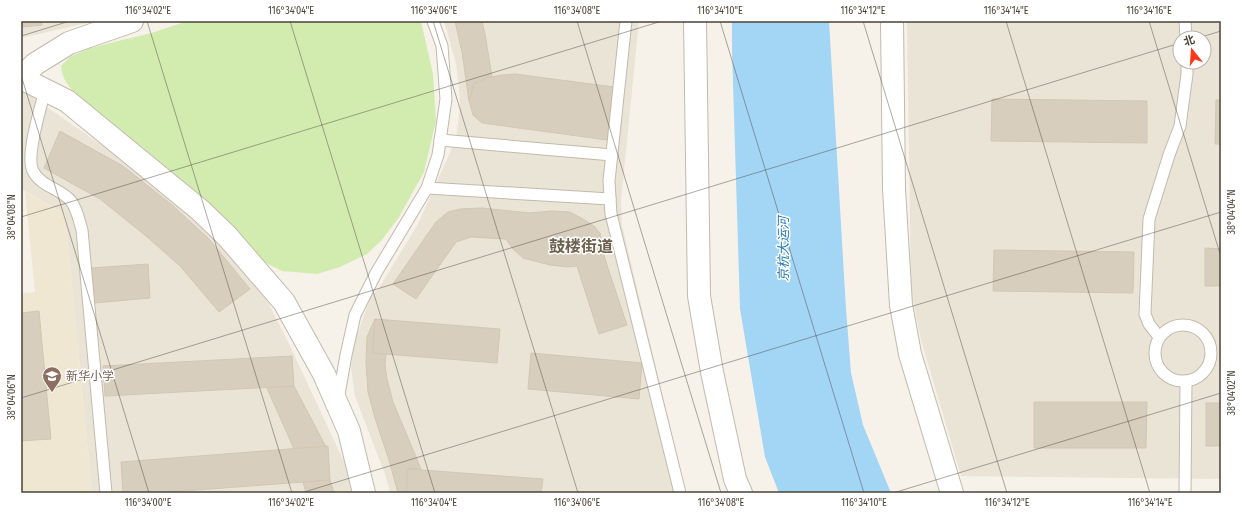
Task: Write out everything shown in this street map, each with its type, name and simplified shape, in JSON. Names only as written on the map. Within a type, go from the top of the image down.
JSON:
[{"type":"street","points":[[132,21],[69,43],[35,64],[21,78],[67,101],[200,210],[227,236],[284,302],[324,374],[349,431],[364,493]]},
{"type":"street","points":[[695,21],[699,296],[712,372],[735,478],[741,493]]},
{"type":"street","points":[[892,21],[894,189],[901,306],[910,354],[952,493]]},
{"type":"lane","points":[[337,404],[355,315],[376,273],[427,188],[438,155],[446,99],[442,46],[433,21]]},
{"type":"lane","points":[[626,21],[609,181],[611,214],[680,493]]},
{"type":"lane","points":[[1159,337],[1149,324],[1144,314],[1149,219],[1169,155],[1180,126],[1188,70]]},
{"type":"lane","points":[[45,90],[36,125],[31,161],[33,171],[43,182],[70,201],[76,209],[82,230],[106,493]]},
{"type":"lane","points":[[440,140],[612,155]]},
{"type":"lane","points":[[427,188],[610,199]]},
{"type":"lane","points":[[1180,324],[1189,325],[1204,333],[1211,349],[1211,358],[1208,366],[1195,378],[1186,381],[1169,377],[1162,371],[1156,363],[1155,354],[1155,346],[1159,337],[1172,326],[1180,324]]},
{"type":"lane","points":[[1185,493],[1186,381]]},
{"type":"shaded area","points":[[21,21],[96,21],[21,38]]},
{"type":"shaded area","points":[[444,21],[639,21],[621,200],[622,225],[686,493],[390,493],[386,477],[355,396],[351,368],[354,344],[370,298],[379,288],[418,224],[456,139],[460,107],[459,89],[456,64]]},
{"type":"shaded area","points":[[907,21],[1221,21],[1221,479],[961,476],[921,340],[911,291]]},
{"type":"shaded area","points":[[21,91],[31,96],[148,177],[196,217],[266,298],[346,466],[352,493],[92,493],[65,214],[21,189]]},
{"type":"shaded area","name":"新华小学","points":[[25,192],[65,214],[92,493],[21,493],[21,293],[35,292]]},
{"type":"green space","points":[[188,21],[421,21],[433,74],[436,121],[424,172],[399,217],[382,240],[367,254],[340,267],[317,274],[282,271],[266,263],[229,228],[195,191],[73,91],[65,80],[61,66],[70,57],[87,49],[148,34]]},
{"type":"water","name":"京杭大运河","points":[[732,21],[829,21],[851,373],[863,425],[891,493],[779,493],[765,457],[740,309]]},
{"type":"building","points":[[21,21],[41,21],[42,25],[21,27]]},
{"type":"building","points":[[455,21],[482,21],[485,34],[492,77],[486,78],[474,84],[469,101],[462,52]]},
{"type":"building","points":[[515,74],[614,87],[607,140],[482,123],[473,115],[469,101],[474,84],[486,78]]},
{"type":"building","points":[[992,99],[1147,101],[1147,143],[991,141]]},
{"type":"building","points":[[1216,100],[1221,100],[1221,144],[1215,144]]},
{"type":"building","points":[[60,131],[123,166],[172,205],[209,239],[250,289],[219,312],[180,266],[146,236],[100,199],[44,168]]},
{"type":"building","points":[[482,208],[530,213],[551,211],[570,212],[594,226],[600,233],[605,259],[627,325],[599,334],[577,266],[567,267],[550,265],[523,258],[513,249],[506,239],[471,237],[456,242],[416,299],[393,284],[436,222],[448,212],[460,209]]},
{"type":"building","points":[[1205,248],[1221,249],[1221,286],[1205,286]]},
{"type":"building","points":[[994,250],[1134,252],[1133,293],[993,291]]},
{"type":"building","points":[[148,264],[150,298],[94,303],[91,268]]},
{"type":"building","points":[[39,311],[51,439],[21,441],[21,313]]},
{"type":"building","points":[[375,319],[373,353],[386,354],[385,365],[387,379],[393,402],[421,469],[408,469],[406,493],[398,493],[368,392],[366,362],[367,337]]},
{"type":"building","points":[[375,319],[500,329],[497,363],[373,353]]},
{"type":"building","points":[[531,353],[642,363],[639,399],[528,389]]},
{"type":"building","points":[[292,356],[294,386],[105,396],[103,366]]},
{"type":"building","points":[[294,386],[326,447],[294,449],[267,388]]},
{"type":"building","points":[[1034,402],[1147,402],[1146,448],[1034,448]]},
{"type":"building","points":[[1206,403],[1221,403],[1221,446],[1206,446]]},
{"type":"building","points":[[328,446],[330,480],[157,493],[123,493],[121,462]]},
{"type":"building","points":[[408,469],[543,479],[541,493],[406,493]]},
{"type":"building","points":[[330,480],[334,493],[306,493],[303,482]]},
{"type":"place","name":"新华小学","points":[[52,393]]},
{"type":"district","name":"鼓楼街道","points":[[581,246]]}]
